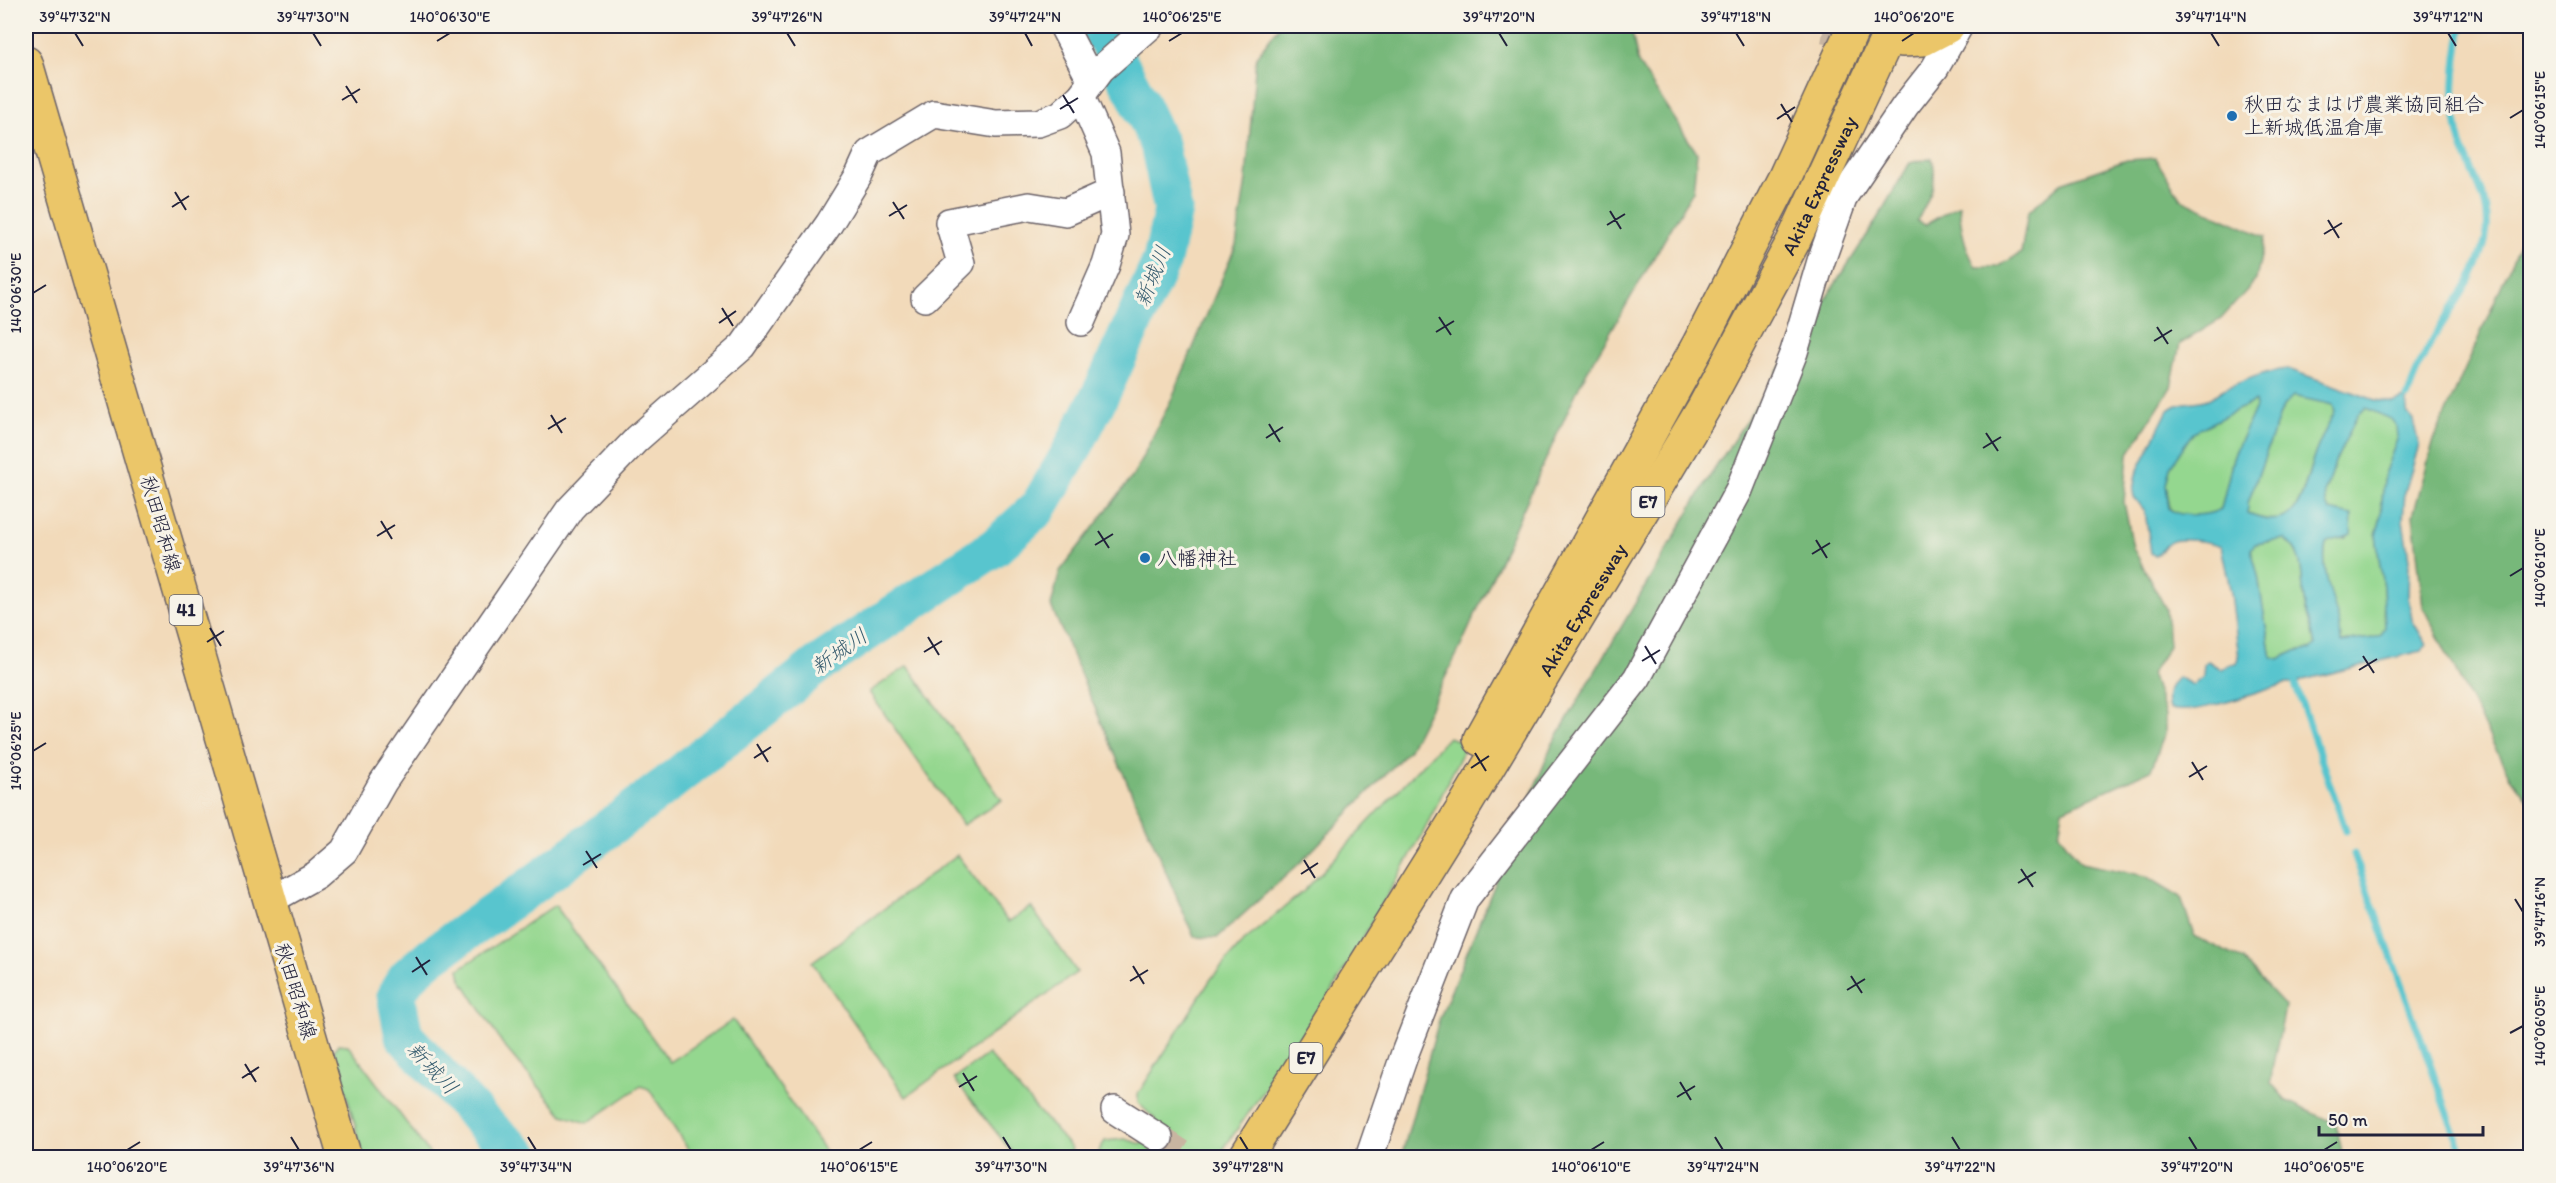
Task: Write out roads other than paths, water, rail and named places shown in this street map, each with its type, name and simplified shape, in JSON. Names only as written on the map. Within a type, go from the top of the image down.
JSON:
[{"type":"main road","name":"Akita Expressway","points":[[1367,959],[1441,809],[1709,323],[1784,179],[1854,26]]},
{"type":"main road","points":[[1898,33],[1923,39],[1948,26]]},
{"type":"main road","name":"Akita Expressway","points":[[1245,1158],[1476,786],[1703,408],[1793,242],[1898,33]]},
{"type":"main road","name":"秋田昭和線","points":[[26,63],[345,1158]]},
{"type":"street","points":[[1063,26],[1091,82],[1106,153],[1115,235],[1106,265],[1081,322]]},
{"type":"street","points":[[1369,1158],[1405,1053],[1466,899],[1637,678],[1739,490],[1794,352],[1821,261],[1844,196],[1905,106],[1935,68],[1959,26]]},
{"type":"street","points":[[269,901],[316,875],[344,851],[383,782],[570,509],[637,439],[743,346],[830,224],[859,175],[869,153],[934,114],[996,124],[1038,123],[1060,115],[1142,32]]},
{"type":"street","points":[[925,298],[962,263],[949,222],[1029,206],[1066,212],[1111,192]]},
{"type":"street","points":[[1115,1110],[1159,1138]]},
{"type":"water","points":[[2288,369],[2375,400],[2393,403],[2407,397],[2407,412],[2413,420],[2419,445],[2405,492],[2403,520],[2409,560],[2408,597],[2412,620],[2427,645],[2421,651],[2303,680],[2295,684],[2285,684],[2209,707],[2179,710],[2169,708],[2167,699],[2169,691],[2178,677],[2193,685],[2203,677],[2204,664],[2208,661],[2222,670],[2237,663],[2239,658],[2231,593],[2221,546],[2203,541],[2180,540],[2169,543],[2155,556],[2151,553],[2145,511],[2134,497],[2136,474],[2167,412],[2172,408],[2208,399],[2240,382]],"holes":[[[2293,396],[2333,405],[2335,411],[2318,445],[2296,507],[2289,515],[2279,519],[2266,519],[2248,514],[2248,503],[2283,406]],[[2255,401],[2256,407],[2234,455],[2221,509],[2195,515],[2180,514],[2169,509],[2166,484],[2170,467],[2193,432]],[[2366,408],[2391,419],[2397,427],[2398,437],[2385,472],[2380,520],[2376,535],[2383,587],[2385,627],[2381,635],[2374,638],[2341,642],[2340,625],[2326,573],[2325,553],[2326,543],[2351,534],[2352,515],[2329,510],[2325,491],[2335,462],[2358,414]],[[2285,539],[2296,551],[2301,566],[2305,606],[2315,646],[2310,650],[2293,652],[2279,659],[2272,657],[2251,549],[2255,544]]]},
{"type":"waterway","name":"新城川","points":[[523,1158],[484,1123],[404,1036],[396,995],[407,977],[430,957],[530,887],[664,787],[817,665],[995,547],[1038,508],[1072,450],[1103,389],[1162,260],[1173,210],[1159,144],[1099,26]]},
{"type":"waterway","points":[[2407,397],[2429,346],[2466,287],[2480,259],[2487,229],[2485,207],[2461,143],[2456,114],[2457,55],[2462,26]]},
{"type":"waterway","points":[[2295,684],[2346,831]]},
{"type":"waterway","points":[[2354,854],[2464,1158]]},
{"type":"tunnel","points":[[1824,26],[1902,40]]},
{"type":"tunnel","points":[[1159,1138],[1189,1158]]},
{"type":"place","name":"秋田なまはげ農業協同組合 上新城低温倉庫","points":[[2232,116]]},
{"type":"place","name":"八幡神社","points":[[1145,558]]}]
